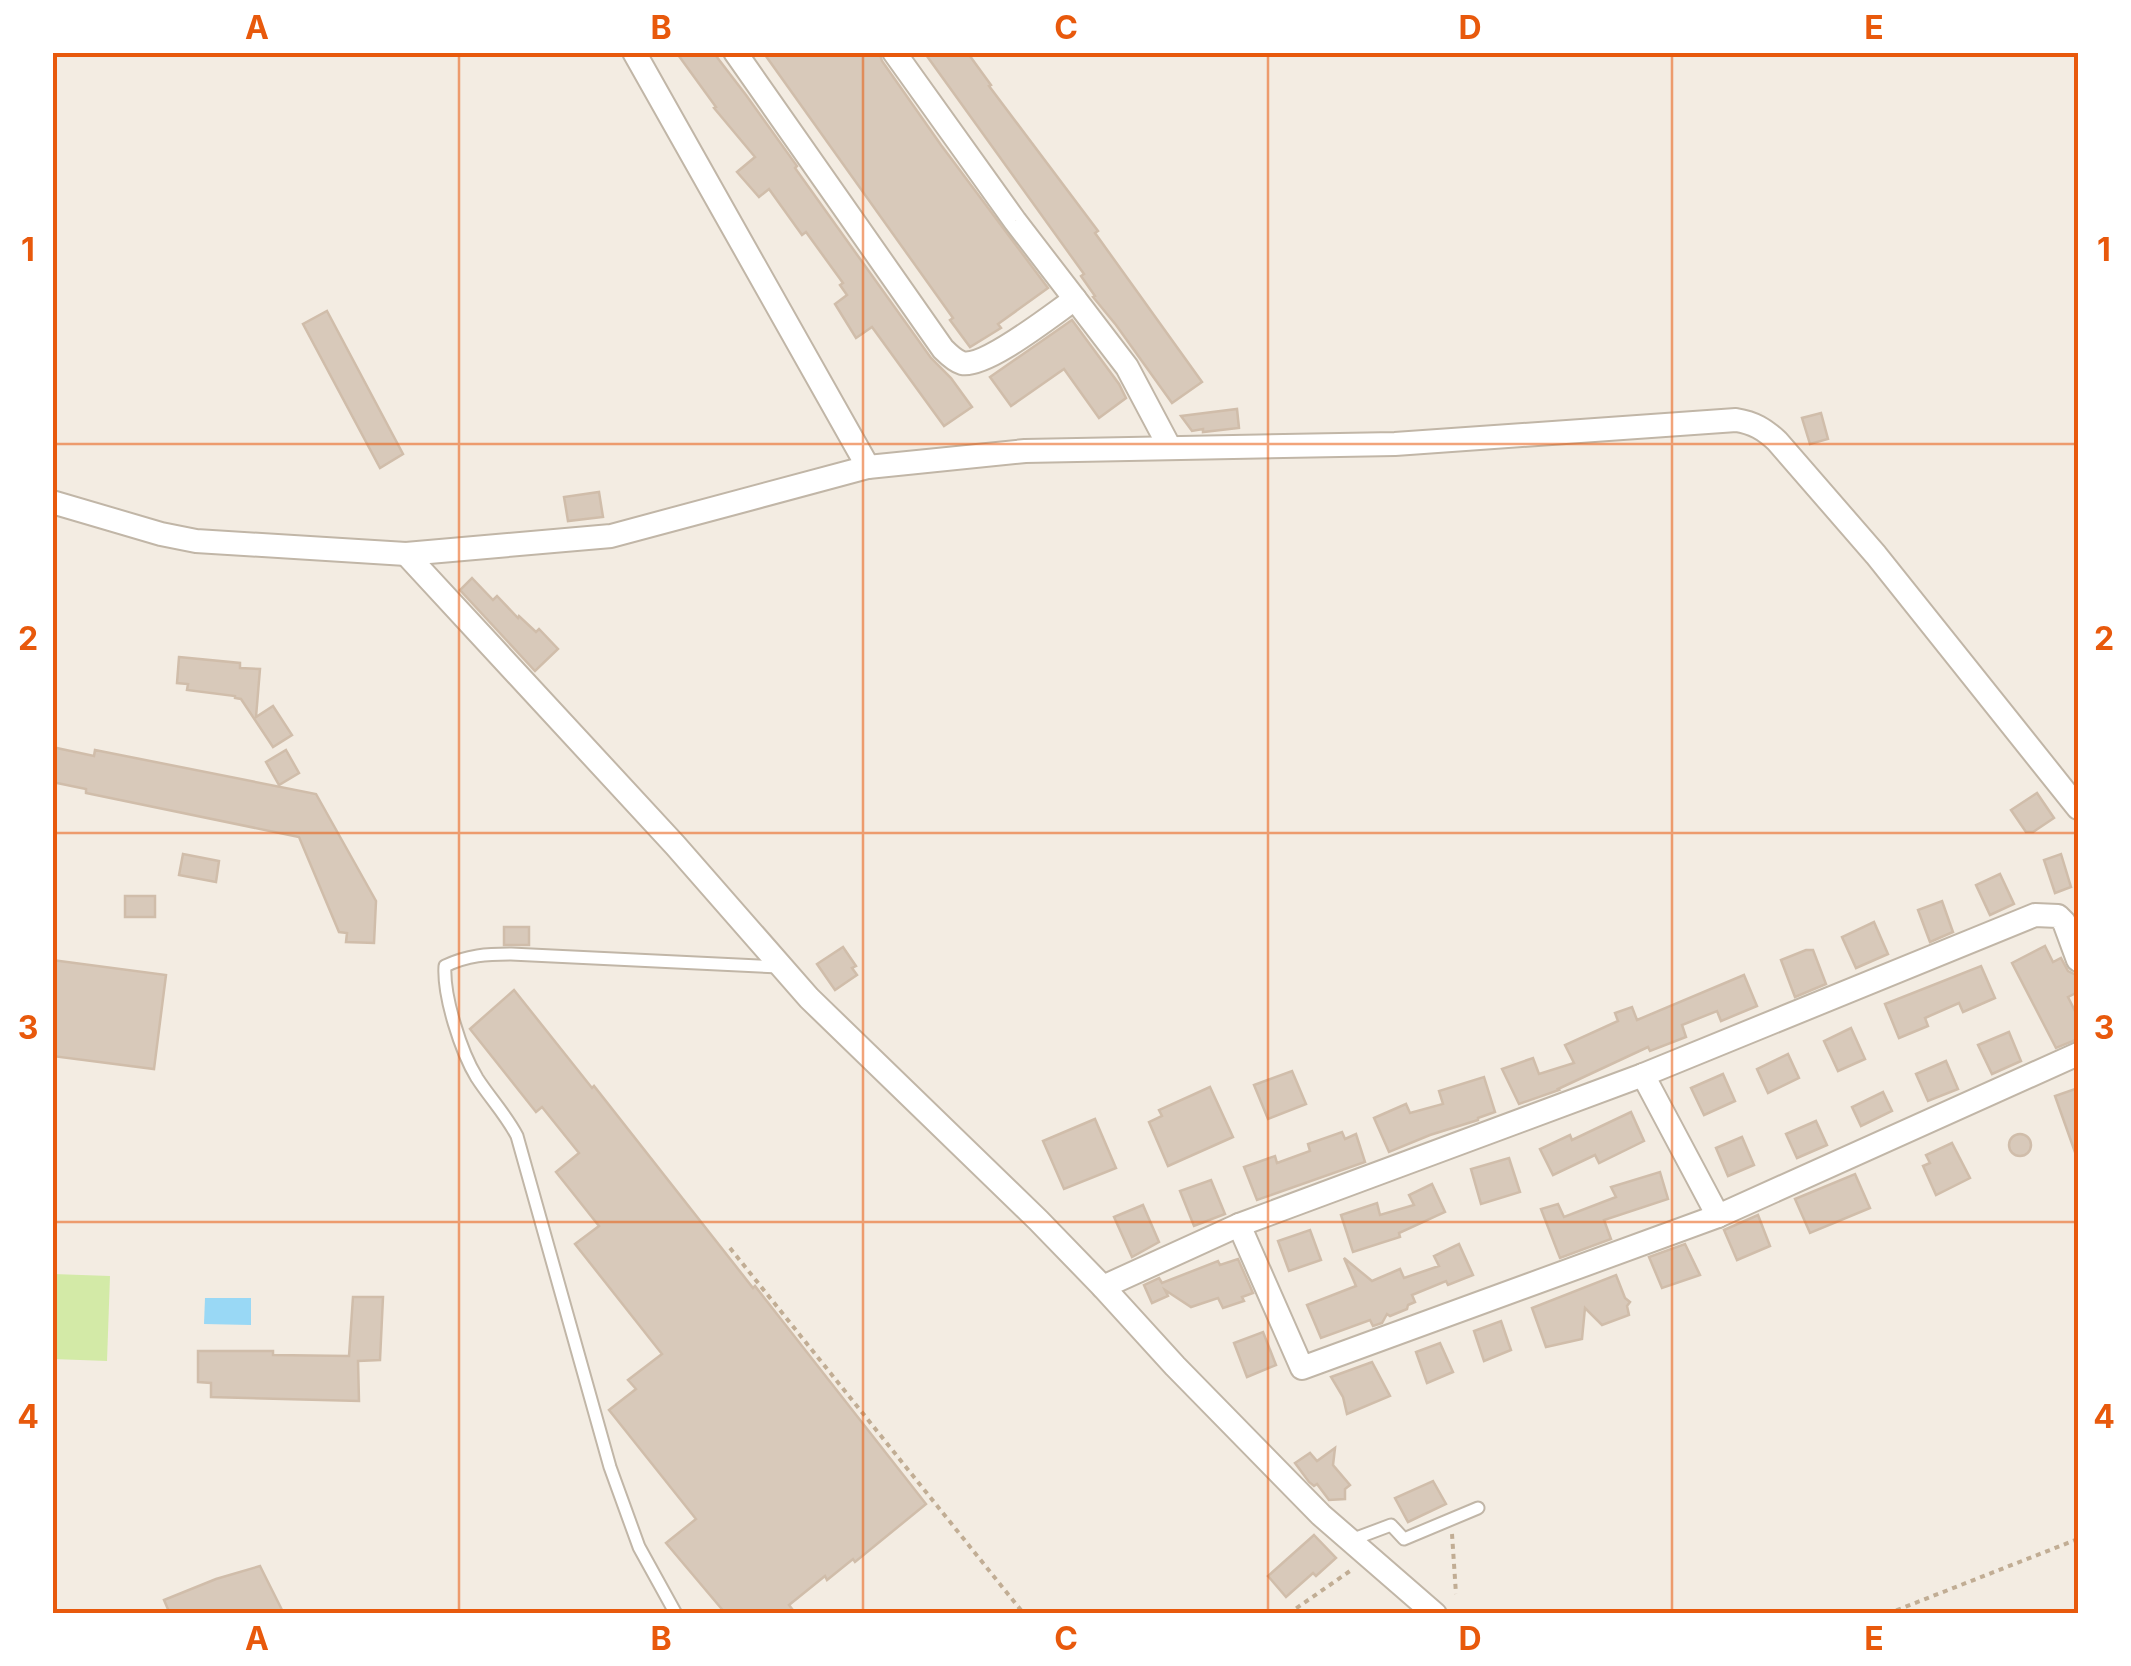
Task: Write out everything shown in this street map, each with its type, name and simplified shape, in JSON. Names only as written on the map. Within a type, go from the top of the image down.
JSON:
[{"type":"street","points":[[634,52],[868,467]]},
{"type":"street","points":[[735,52],[950,356],[974,363],[991,356],[1074,299]]},
{"type":"street","points":[[894,52],[1015,221],[1127,366],[1170,448]]},
{"type":"street","points":[[52,502],[196,541],[406,554],[610,536],[868,467],[1026,450],[1395,444],[1736,420],[1764,429],[1777,441],[1876,555],[2078,808]]},
{"type":"street","points":[[406,554],[676,845],[809,998],[1103,1287],[1308,1502],[1435,1614]]},
{"type":"street","points":[[1103,1287],[1239,1225],[1643,1075],[2035,915],[2058,916],[2064,922],[2078,960]]},
{"type":"street","points":[[1239,1225],[1302,1368],[1718,1216],[2078,1054]]},
{"type":"street","points":[[1643,1075],[1718,1216]]},
{"type":"lane","points":[[676,1614],[639,1546],[610,1467],[517,1136],[475,1074],[450,1010],[445,966],[476,954],[511,954],[780,967]]},
{"type":"lane","points":[[1350,1540],[1390,1525],[1404,1539],[1478,1508]]},
{"type":"path","points":[[730,1248],[1024,1614]]},
{"type":"path","points":[[1451,1519],[1456,1594]]},
{"type":"path","points":[[1887,1614],[2078,1539]]},
{"type":"path","points":[[1288,1614],[1369,1557]]},
{"type":"green space","points":[[53,1274],[110,1276],[107,1361],[53,1359]]},
{"type":"water","points":[[205,1298],[251,1298],[251,1325],[204,1324]]},
{"type":"building","points":[[676,52],[713,52],[931,358],[972,407],[944,426],[872,327],[856,338],[835,304],[847,295],[840,285],[843,283],[769,189],[759,197],[737,172],[755,157],[714,108]]},
{"type":"building","points":[[763,52],[879,52],[941,145],[1048,288],[998,324],[1001,328],[970,347]]},
{"type":"building","points":[[924,52],[967,52],[1202,382],[1172,403],[1093,297],[1081,276],[1084,274]]},
{"type":"building","points":[[327,311],[403,454],[380,468],[303,324]]},
{"type":"building","points":[[1072,320],[1126,398],[1099,418],[1064,369],[1011,406],[990,377]]},
{"type":"building","points":[[1237,409],[1239,428],[1192,431],[1181,416]]},
{"type":"building","points":[[1821,413],[1828,439],[1810,444],[1802,418]]},
{"type":"building","points":[[599,492],[603,517],[568,521],[564,497]]},
{"type":"building","points":[[472,578],[493,600],[497,596],[558,649],[535,671],[460,590]]},
{"type":"building","points":[[179,657],[240,663],[240,668],[260,669],[256,717],[273,706],[292,735],[273,747],[241,699],[187,690],[188,684],[177,683]]},
{"type":"building","points":[[52,747],[94,756],[95,750],[316,794],[376,901],[374,943],[346,942],[347,933],[339,932],[299,837],[86,793],[86,789],[52,782]]},
{"type":"building","points":[[286,750],[299,773],[279,785],[266,762]]},
{"type":"building","points":[[2037,793],[2054,818],[2033,832],[2026,832],[2011,810]]},
{"type":"building","points":[[183,854],[219,861],[216,882],[179,875]]},
{"type":"building","points":[[2061,854],[2071,887],[2055,893],[2044,860]]},
{"type":"building","points":[[2000,874],[2014,904],[1990,915],[1976,885]]},
{"type":"building","points":[[125,896],[155,896],[155,917],[125,917]]},
{"type":"building","points":[[1942,901],[1953,932],[1930,942],[1918,910]]},
{"type":"building","points":[[1874,922],[1888,954],[1856,968],[1842,937]]},
{"type":"building","points":[[504,927],[529,927],[529,945],[504,945]]},
{"type":"building","points":[[2045,946],[2053,962],[2061,958],[2078,979],[2078,992],[2068,997],[2078,1017],[2078,1039],[2056,1048],[2012,963]]},
{"type":"building","points":[[843,947],[856,966],[852,968],[857,975],[835,990],[817,964]]},
{"type":"building","points":[[1813,950],[1826,984],[1795,997],[1781,960]]},
{"type":"building","points":[[52,960],[166,975],[154,1069],[52,1056]]},
{"type":"building","points":[[1981,966],[1995,998],[1963,1012],[1959,1003],[1925,1018],[1928,1026],[1899,1038],[1885,1004]]},
{"type":"building","points":[[1744,975],[1757,1006],[1721,1021],[1717,1011],[1682,1025],[1686,1037],[1650,1051],[1648,1047],[1559,1090],[1519,1104],[1502,1069],[1533,1058],[1539,1074],[1574,1063],[1565,1045],[1618,1021],[1615,1013],[1632,1007],[1637,1020]]},
{"type":"building","points":[[514,990],[926,1504],[855,1562],[853,1559],[827,1580],[825,1576],[789,1605],[796,1614],[726,1614],[666,1543],[696,1519],[609,1410],[636,1389],[628,1380],[662,1354],[575,1244],[599,1226],[556,1172],[579,1153],[542,1107],[536,1112],[470,1029]]},
{"type":"building","points":[[1851,1028],[1865,1059],[1838,1071],[1824,1041]]},
{"type":"building","points":[[2009,1032],[2021,1061],[1992,1074],[1978,1045]]},
{"type":"building","points":[[1788,1054],[1799,1078],[1768,1093],[1757,1069]]},
{"type":"building","points":[[1946,1061],[1958,1089],[1928,1101],[1916,1074]]},
{"type":"building","points":[[1292,1071],[1306,1104],[1268,1119],[1254,1085]]},
{"type":"building","points":[[1723,1074],[1735,1101],[1704,1115],[1691,1088]]},
{"type":"building","points":[[1484,1077],[1495,1112],[1389,1152],[1374,1118],[1406,1104],[1410,1113],[1443,1104],[1439,1091]]},
{"type":"building","points":[[1210,1087],[1233,1137],[1168,1166],[1149,1122],[1162,1116],[1159,1110]]},
{"type":"building","points":[[2078,1088],[2078,1155],[2076,1155],[2055,1096]]},
{"type":"building","points":[[1883,1092],[1892,1111],[1861,1126],[1852,1107]]},
{"type":"building","points":[[1631,1112],[1644,1141],[1599,1163],[1595,1155],[1553,1175],[1540,1149],[1570,1135],[1572,1140]]},
{"type":"building","points":[[1095,1119],[1116,1168],[1064,1189],[1043,1141]]},
{"type":"building","points":[[1816,1121],[1827,1145],[1797,1158],[1786,1134]]},
{"type":"building","points":[[1342,1132],[1345,1139],[1356,1134],[1365,1162],[1257,1200],[1244,1167],[1275,1156],[1277,1163],[1310,1151],[1308,1144]]},
{"type":"building","points":[[2020,1134],[2028,1137],[2028,1153],[2020,1156],[2012,1153],[2009,1145],[2012,1137]]},
{"type":"building","points":[[1742,1137],[1754,1165],[1728,1176],[1716,1148]]},
{"type":"building","points":[[1952,1143],[1970,1178],[1936,1195],[1923,1166],[1930,1163],[1926,1155]]},
{"type":"building","points":[[1509,1158],[1520,1192],[1481,1204],[1471,1169]]},
{"type":"building","points":[[1660,1172],[1668,1199],[1604,1220],[1611,1239],[1560,1258],[1541,1209],[1558,1204],[1564,1217],[1616,1197],[1611,1187]]},
{"type":"building","points":[[1855,1174],[1870,1208],[1810,1233],[1795,1199]]},
{"type":"building","points":[[1211,1180],[1225,1214],[1194,1226],[1180,1191]]},
{"type":"building","points":[[1432,1184],[1445,1212],[1399,1233],[1400,1237],[1353,1252],[1341,1215],[1377,1203],[1380,1215],[1414,1205],[1409,1195]]},
{"type":"building","points":[[1143,1205],[1159,1242],[1132,1257],[1114,1217]]},
{"type":"building","points":[[1758,1215],[1770,1246],[1737,1260],[1724,1230]]},
{"type":"building","points":[[1310,1230],[1321,1260],[1289,1271],[1278,1241]]},
{"type":"building","points":[[1459,1244],[1473,1275],[1412,1295],[1415,1302],[1407,1309],[1387,1314],[1382,1323],[1373,1326],[1370,1320],[1321,1338],[1307,1305],[1356,1286],[1344,1258],[1372,1281],[1400,1269],[1404,1278],[1439,1266],[1434,1256]]},
{"type":"building","points":[[1685,1244],[1700,1275],[1662,1288],[1649,1257]]},
{"type":"building","points":[[1238,1259],[1253,1293],[1242,1297],[1244,1301],[1223,1308],[1218,1298],[1191,1307],[1165,1290],[1168,1296],[1152,1303],[1144,1285],[1159,1278],[1162,1283],[1218,1261],[1220,1265]]},
{"type":"building","points":[[1616,1275],[1630,1302],[1629,1315],[1602,1325],[1585,1308],[1582,1339],[1546,1347],[1532,1308]]},
{"type":"building","points":[[353,1297],[383,1297],[380,1360],[358,1361],[359,1401],[211,1397],[211,1383],[198,1382],[198,1351],[349,1356]]},
{"type":"building","points":[[1501,1321],[1511,1350],[1484,1361],[1474,1331]]},
{"type":"building","points":[[1263,1332],[1276,1365],[1247,1377],[1234,1343]]},
{"type":"building","points":[[1440,1343],[1453,1372],[1427,1383],[1416,1352]]},
{"type":"building","points":[[1372,1362],[1390,1396],[1347,1414],[1343,1397],[1331,1377]]},
{"type":"building","points":[[1335,1448],[1333,1465],[1350,1485],[1345,1489],[1345,1499],[1329,1500],[1295,1463],[1310,1453],[1317,1461]]},
{"type":"building","points":[[1433,1481],[1446,1504],[1408,1522],[1395,1498]]},
{"type":"building","points":[[1314,1535],[1336,1558],[1286,1597],[1268,1576]]},
{"type":"building","points":[[260,1566],[284,1614],[170,1614],[164,1600]]}]
